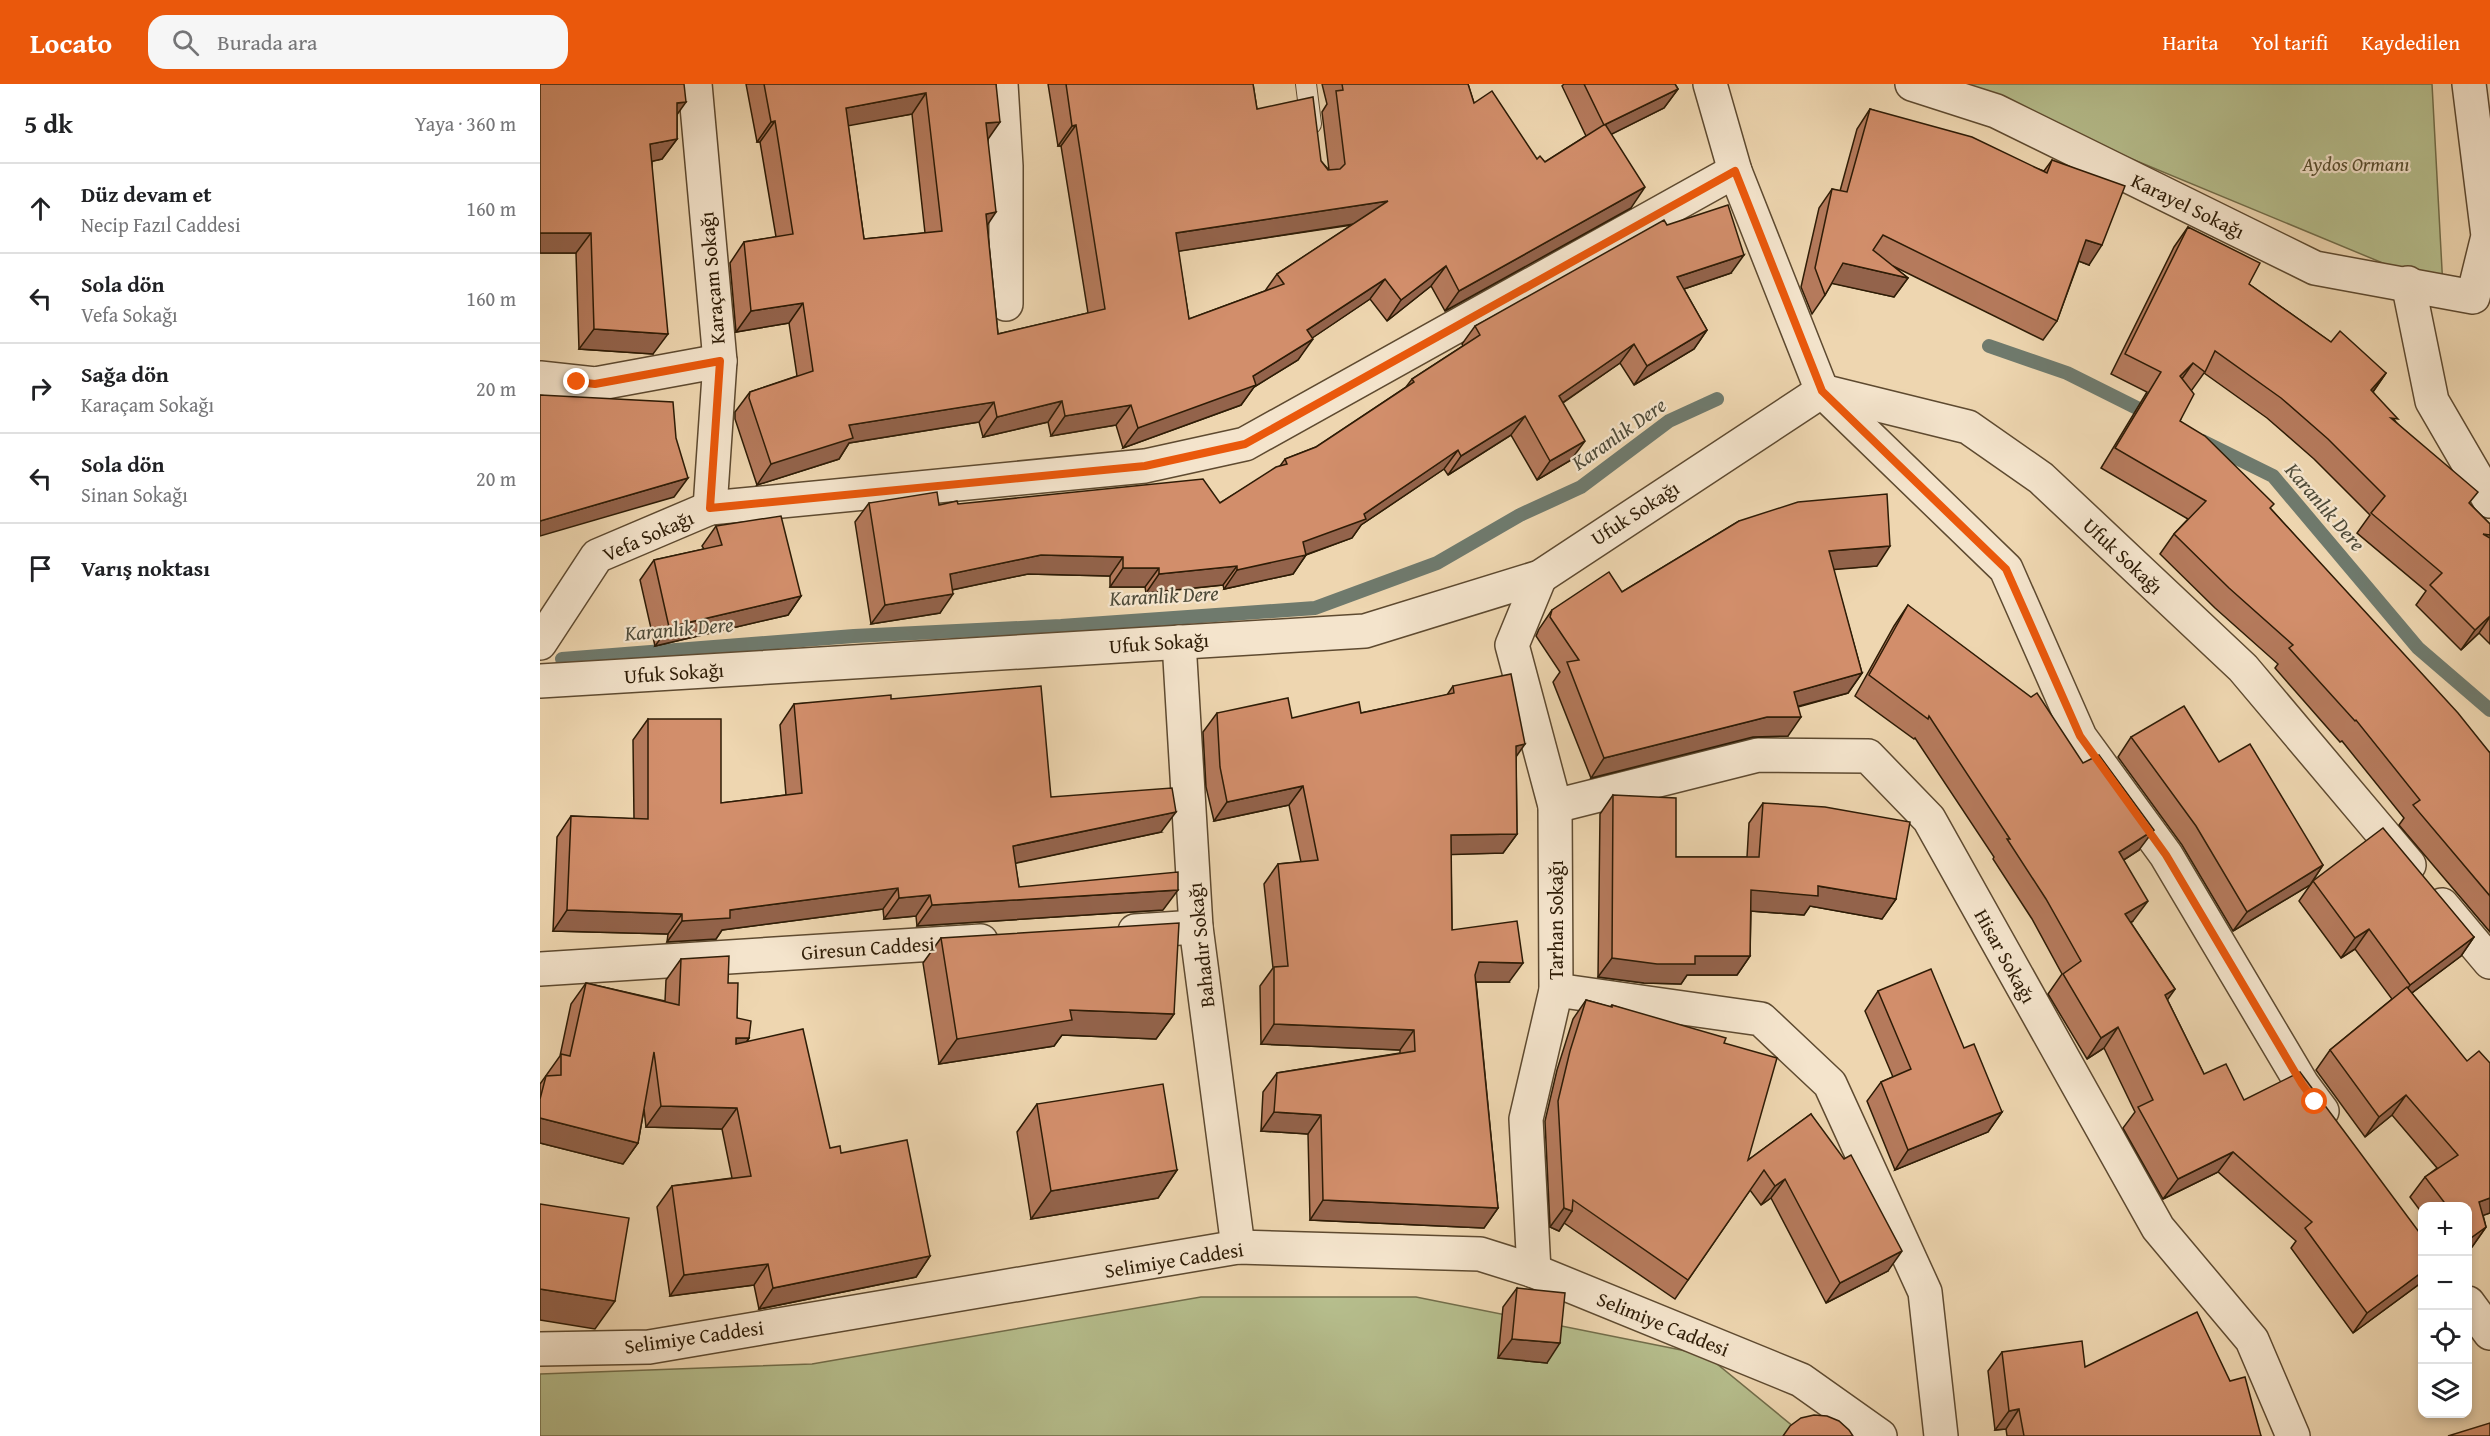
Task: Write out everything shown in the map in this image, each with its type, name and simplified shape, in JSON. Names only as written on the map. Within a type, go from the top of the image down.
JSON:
[{"type":"street","name":"Karaçam Sokağı","points":[[695,84],[720,361],[710,508]]},
{"type":"street","points":[[1001,84],[1006,166],[1006,304]]},
{"type":"street","points":[[1710,84],[1735,171],[1822,391],[2006,569],[2080,736],[2166,855],[2302,1084],[2337,1131]]},
{"type":"street","name":"Karayel Sokağı","points":[[1912,84],[1996,111],[2314,268],[2408,283],[2474,297],[2488,236],[2469,84]]},
{"type":"street","name":"Vefa Sokağı","points":[[540,643],[549,615],[597,556],[710,508],[1145,466],[1245,444],[1735,171]]},
{"type":"street","points":[[2408,283],[2432,401],[2490,501]]},
{"type":"street","points":[[540,378],[595,384],[720,361]]},
{"type":"street","name":"Ufuk Sokağı","points":[[540,681],[1365,631],[1540,577],[1822,391],[1968,427],[2041,478],[2243,669],[2490,962]]},
{"type":"street","name":"Tarhan Sokağı","points":[[1534,1271],[1526,1119],[1556,990],[1555,806],[1512,645],[1540,577]]},
{"type":"street","name":"Bahadır Sokağı","points":[[1179,642],[1196,927],[1238,1247]]},
{"type":"street","name":"Hisar Sokağı","points":[[1555,806],[1758,755],[1868,756],[1929,819],[2158,1228],[2252,1340],[2293,1436]]},
{"type":"street","points":[[1101,934],[1196,927]]},
{"type":"street","name":"Giresun Caddesi","points":[[540,969],[1005,940]]},
{"type":"street","points":[[1556,990],[1761,1018],[1830,1084],[1925,1292],[1941,1436]]},
{"type":"street","name":"Selimiye Caddesi","points":[[540,1349],[649,1347],[1238,1247],[1480,1254],[1534,1271],[1801,1380],[1880,1436]]},
{"type":"street","points":[[2472,1308],[2490,1333]]},
{"type":"lane","points":[[1306,84],[1313,138]]},
{"type":"green space","name":"Aydos Ormanı","points":[[1951,84],[2432,84],[2443,288]]},
{"type":"green space","points":[[1201,1297],[1416,1297],[1706,1355],[1805,1436],[540,1436],[540,1374],[812,1364]]},
{"type":"building","points":[[540,84],[684,84],[686,102],[677,103],[677,139],[650,144],[668,334],[594,329],[591,233],[540,233]]},
{"type":"building","points":[[764,84],[996,84],[1000,122],[986,123],[996,212],[986,214],[998,334],[1105,309],[1076,125],[1072,126],[1066,84],[1253,84],[1257,109],[1313,97],[1321,161],[1328,170],[1340,169],[1345,164],[1336,91],[1343,90],[1342,84],[1468,84],[1474,103],[1492,91],[1537,159],[1540,156],[1545,162],[1605,124],[1645,187],[1459,291],[1446,266],[1401,300],[1385,279],[1307,330],[1313,339],[1253,376],[1256,385],[1138,428],[1131,405],[1065,416],[1062,401],[997,417],[994,402],[849,425],[853,438],[771,464],[749,398],[750,392],[813,371],[803,303],[751,311],[744,242],[793,234],[775,121],[771,122]],"holes":[[[926,93],[942,231],[864,239],[846,108]],[[1388,201],[1277,274],[1284,284],[1189,319],[1176,233]]]},
{"type":"building","points":[[1584,84],[1675,84],[1678,89],[1604,125]]},
{"type":"building","points":[[1870,109],[1972,137],[2047,173],[2052,160],[2125,186],[2102,245],[2086,240],[2057,321],[1883,235],[1873,250],[1908,278],[1843,263],[1825,295],[1815,268],[1832,189],[1847,192]]},
{"type":"building","points":[[1728,205],[1744,255],[1677,277],[1707,330],[1647,366],[1634,344],[1559,396],[1585,441],[1550,461],[1525,416],[1461,456],[1458,450],[1364,514],[1366,519],[1303,542],[1306,555],[1237,570],[1237,566],[1159,574],[1159,568],[1123,568],[1123,557],[1041,555],[950,574],[953,594],[885,605],[869,503],[937,492],[939,505],[957,501],[958,504],[1203,479],[1220,503],[1276,467],[1287,464],[1285,459],[1316,447],[1414,382],[1412,379],[1480,335],[1475,326],[1664,220],[1667,225]]},
{"type":"building","points":[[2188,227],[2260,263],[2249,284],[2331,342],[2340,331],[2386,373],[2371,390],[2398,419],[2391,418],[2478,492],[2469,503],[2490,524],[2490,535],[2483,534],[2490,538],[2490,616],[2475,630],[2430,585],[2442,573],[2371,513],[2385,496],[2328,439],[2281,398],[2215,351],[2205,372],[2193,363],[2180,376],[2194,394],[2180,421],[2205,436],[2274,504],[2270,508],[2458,713],[2490,753],[2490,896],[2413,805],[2420,800],[2356,720],[2289,648],[2293,645],[2229,588],[2174,534],[2206,501],[2115,448],[2161,372],[2125,354]]},
{"type":"building","points":[[540,395],[673,402],[676,438],[688,478],[540,521]]},
{"type":"building","points":[[1887,494],[1890,546],[1829,551],[1862,673],[1794,692],[1801,717],[1767,717],[1604,758],[1567,662],[1579,660],[1550,617],[1552,610],[1609,572],[1622,592],[1739,521],[1798,502]]},
{"type":"building","points":[[781,516],[801,596],[669,627],[654,560],[722,545],[716,526]]},
{"type":"building","points":[[1908,605],[2031,697],[2037,693],[2083,763],[2099,755],[2154,830],[2119,852],[2148,901],[2125,914],[2175,989],[2165,995],[2204,1074],[2226,1064],[2244,1100],[2300,1072],[2418,1231],[2418,1275],[2367,1313],[2305,1228],[2312,1222],[2233,1152],[2178,1179],[2138,1107],[2153,1100],[2118,1027],[2101,1038],[2063,974],[2081,961],[2046,899],[2007,839],[2010,839],[1929,716],[1928,719],[1869,675]]},
{"type":"building","points":[[1511,674],[1525,744],[1516,746],[1517,834],[1451,835],[1452,930],[1517,921],[1523,963],[1479,962],[1475,975],[1498,1208],[1323,1200],[1321,1115],[1274,1112],[1277,1073],[1415,1051],[1414,1030],[1274,1024],[1274,967],[1288,966],[1278,864],[1318,860],[1303,786],[1227,802],[1220,767],[1217,713],[1288,698],[1292,718],[1359,702],[1361,713],[1454,693],[1453,686]]},
{"type":"building","points":[[1041,686],[1051,797],[1172,788],[1176,812],[1013,846],[1019,887],[1178,872],[1178,890],[932,905],[930,895],[899,898],[898,888],[730,910],[730,918],[682,921],[682,914],[567,910],[571,816],[648,819],[648,719],[721,719],[721,803],[802,793],[794,704],[891,695],[891,699]]},
{"type":"building","points":[[2184,706],[2219,762],[2250,744],[2323,865],[2247,912],[2196,826],[2131,737]]},
{"type":"building","points":[[1613,795],[1676,798],[1676,857],[1759,857],[1763,803],[1825,807],[1910,822],[1896,899],[1818,886],[1818,896],[1751,890],[1750,956],[1695,956],[1695,964],[1657,964],[1612,958]]},
{"type":"building","points":[[2383,828],[2474,937],[2410,985],[2369,929],[2355,938],[2313,881]]},
{"type":"building","points":[[1179,923],[1174,1014],[1070,1010],[1072,1020],[957,1039],[941,938]]},
{"type":"building","points":[[729,956],[728,983],[738,983],[737,1018],[751,1021],[749,1038],[736,1038],[736,1044],[803,1029],[830,1148],[840,1146],[841,1153],[907,1140],[930,1256],[773,1288],[768,1264],[684,1275],[672,1186],[751,1176],[737,1108],[661,1106],[654,1052],[638,1143],[540,1118],[540,1099],[546,1076],[561,1075],[561,1054],[570,1056],[586,983],[679,1005],[681,959]]},
{"type":"building","points":[[1931,969],[1964,1048],[1974,1044],[2002,1112],[1908,1150],[1881,1082],[1911,1069],[1878,991]]},
{"type":"building","points":[[2407,987],[2467,1061],[2479,1051],[2490,1063],[2490,1198],[2479,1202],[2486,1227],[2472,1237],[2472,1202],[2444,1202],[2425,1177],[2458,1155],[2406,1095],[2379,1117],[2330,1050]]},
{"type":"building","points":[[1586,1000],[1612,1007],[1612,1005],[1726,1038],[1724,1043],[1777,1058],[1748,1160],[1811,1114],[1844,1159],[1851,1155],[1902,1251],[1840,1283],[1785,1179],[1775,1186],[1764,1170],[1688,1280],[1573,1200],[1572,1211],[1564,1208],[1558,1101]]},
{"type":"building","points":[[1163,1084],[1177,1170],[1051,1191],[1037,1104]]},
{"type":"building","points":[[540,1204],[629,1218],[615,1301],[540,1289]]},
{"type":"building","points":[[1517,1288],[1565,1293],[1560,1343],[1512,1339]]},
{"type":"building","points":[[2197,1312],[2230,1381],[2245,1377],[2261,1436],[2024,1436],[2019,1409],[2009,1411],[2002,1352],[2082,1341],[2085,1367]]},
{"type":"building","points":[[1814,1415],[1827,1416],[1839,1421],[1853,1436],[1783,1436],[1790,1426],[1801,1418]]},
{"type":"building","points":[[2490,1423],[2490,1436],[2448,1436]]},
{"type":"waterway","name":"Karanlık Dere","points":[[1989,346],[2067,373],[2153,416]]},
{"type":"waterway","name":"Karanlık Dere","points":[[562,659],[854,636],[1061,626],[1315,608],[1437,563],[1520,515],[1581,487],[1669,421],[1717,399]]},
{"type":"waterway","name":"Karanlık Dere","points":[[2202,441],[2273,476],[2418,648],[2490,710]]},
{"type":"route","points":[[577,382],[595,384],[720,361],[710,508],[1145,466],[1245,444],[1735,171],[1822,391],[2006,569],[2080,736],[2166,855],[2302,1084],[2315,1102]]}]
